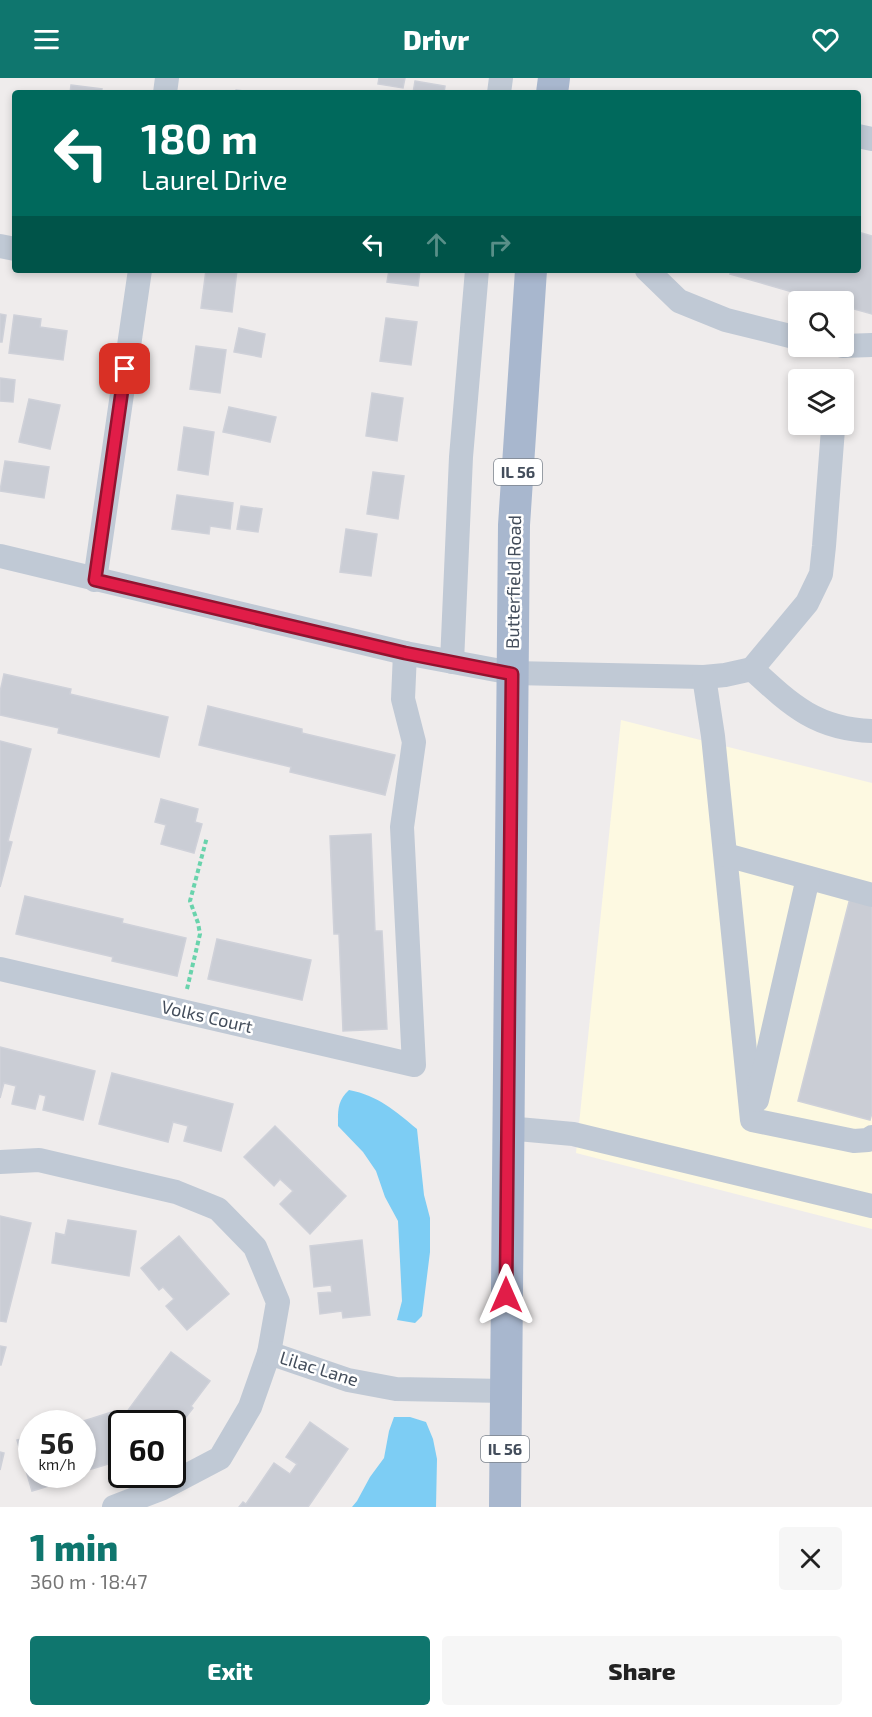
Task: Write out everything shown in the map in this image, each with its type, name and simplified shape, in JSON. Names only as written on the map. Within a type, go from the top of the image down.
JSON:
[{"type":"main road","name":"Butterfield Road","points":[[505,1507],[514,525],[531,273]]},
{"type":"street","points":[[95,580],[137,273]]},
{"type":"street","points":[[452,662],[459,480],[477,273]]},
{"type":"street","points":[[650,273],[679,301],[726,320],[788,336]]},
{"type":"street","points":[[854,346],[872,345]]},
{"type":"street","points":[[0,556],[405,653],[512,674],[704,677],[725,675],[752,669],[807,603],[821,574],[833,435]]},
{"type":"street","name":"Volks Court","points":[[0,969],[414,1065],[402,827],[414,742],[403,699],[405,653]]},
{"type":"street","points":[[752,669],[808,716],[843,729],[872,731]]},
{"type":"street","points":[[704,677],[726,855],[752,1120]]},
{"type":"street","points":[[726,855],[872,895]]},
{"type":"street","points":[[752,1120],[808,878]]},
{"type":"street","points":[[752,1120],[854,1142],[868,1140],[872,1137]]},
{"type":"street","points":[[507,1128],[573,1134],[872,1206]]},
{"type":"street","name":"Lilac Lane","points":[[0,1162],[39,1160],[176,1192],[218,1209],[255,1247],[278,1302],[269,1353],[348,1380],[396,1389],[506,1391]]},
{"type":"street","points":[[114,1507],[166,1498],[220,1458],[250,1407],[269,1353]]},
{"type":"path","points":[[186,989],[200,933],[190,901],[207,837]]},
{"type":"shaded area","points":[[621,720],[872,783],[872,1229],[576,1153]]},
{"type":"water","points":[[349,1090],[378,1100],[417,1129],[424,1195],[430,1218],[430,1252],[422,1316],[415,1323],[397,1320],[402,1301],[398,1221],[385,1197],[376,1171],[363,1152],[338,1126],[340,1102]]},
{"type":"water","points":[[394,1417],[410,1417],[426,1422],[433,1439],[437,1459],[436,1507],[352,1507],[384,1458]]},
{"type":"building","points":[[379,78],[405,78],[403,88],[378,84]]},
{"type":"building","points":[[415,81],[445,86],[444,90],[414,90]]},
{"type":"building","points":[[71,85],[102,89],[102,90],[70,90]]},
{"type":"building","points":[[861,233],[872,236],[872,314],[854,309],[854,291],[789,291],[730,274],[861,273]]},
{"type":"building","points":[[206,273],[237,273],[232,312],[201,308]]},
{"type":"building","points":[[388,273],[420,273],[418,286],[387,282]]},
{"type":"building","points":[[0,314],[6,315],[2,342],[0,342]]},
{"type":"building","points":[[14,315],[41,319],[40,327],[67,331],[63,360],[9,353]]},
{"type":"building","points":[[386,318],[417,322],[411,365],[380,361]]},
{"type":"building","points":[[239,328],[265,334],[261,357],[234,352]]},
{"type":"building","points":[[196,346],[226,350],[220,393],[190,389]]},
{"type":"building","points":[[0,378],[15,380],[13,402],[0,401]]},
{"type":"building","points":[[372,393],[403,398],[397,441],[366,436]]},
{"type":"building","points":[[29,399],[60,405],[50,449],[19,442]]},
{"type":"building","points":[[229,407],[276,417],[270,442],[223,432]]},
{"type":"building","points":[[184,427],[214,432],[208,475],[178,470]]},
{"type":"building","points":[[5,461],[49,467],[44,498],[0,491]]},
{"type":"building","points":[[373,472],[404,476],[398,519],[367,514]]},
{"type":"building","points":[[177,495],[233,503],[230,529],[210,526],[209,534],[172,529]]},
{"type":"building","points":[[241,506],[262,509],[258,532],[237,529]]},
{"type":"building","points":[[346,529],[377,534],[371,576],[340,572]]},
{"type":"building","points":[[4,674],[71,689],[70,694],[168,717],[159,757],[58,733],[59,728],[0,715],[0,692]]},
{"type":"building","points":[[208,706],[302,729],[302,733],[395,755],[385,795],[290,772],[291,767],[199,745]]},
{"type":"building","points":[[0,741],[31,749],[8,841],[12,842],[0,887]]},
{"type":"building","points":[[161,799],[198,809],[195,822],[202,824],[194,853],[161,844],[166,825],[155,822]]},
{"type":"building","points":[[371,834],[375,931],[382,931],[387,1029],[343,1031],[339,934],[334,934],[330,836]]},
{"type":"building","points":[[25,896],[123,919],[122,923],[186,938],[177,976],[112,961],[113,957],[16,934]]},
{"type":"building","points":[[850,898],[872,904],[872,1113],[870,1120],[798,1101]]},
{"type":"building","points":[[217,939],[311,960],[302,1000],[208,979]]},
{"type":"building","points":[[0,1047],[95,1071],[83,1120],[43,1110],[46,1096],[39,1094],[35,1109],[12,1104],[16,1086],[4,1083],[0,1098]]},
{"type":"building","points":[[112,1073],[233,1104],[221,1151],[184,1141],[188,1126],[173,1122],[168,1142],[99,1124]]},
{"type":"building","points":[[275,1126],[346,1196],[310,1234],[280,1204],[293,1191],[280,1179],[274,1186],[244,1157]]},
{"type":"building","points":[[0,1216],[31,1223],[6,1322],[0,1321]]},
{"type":"building","points":[[68,1220],[136,1231],[129,1276],[52,1263],[56,1233],[65,1235]]},
{"type":"building","points":[[179,1236],[229,1294],[187,1330],[166,1306],[174,1299],[163,1287],[159,1290],[141,1268]]},
{"type":"building","points":[[362,1240],[370,1315],[343,1318],[342,1311],[320,1314],[318,1293],[332,1292],[331,1285],[314,1287],[310,1246]]},
{"type":"building","points":[[0,1346],[6,1347],[1,1365],[0,1365]]},
{"type":"building","points":[[171,1352],[210,1381],[191,1406],[193,1408],[186,1417],[186,1410],[128,1410]]},
{"type":"building","points":[[108,1413],[108,1464],[96,1468],[96,1417]]},
{"type":"building","points":[[310,1422],[348,1449],[308,1507],[239,1507],[243,1502],[246,1504],[274,1463],[290,1474],[297,1464],[286,1457]]},
{"type":"building","points":[[0,1452],[4,1453],[0,1470]]},
{"type":"route","points":[[125,369],[95,580],[405,653],[512,674],[506,1295]]}]
